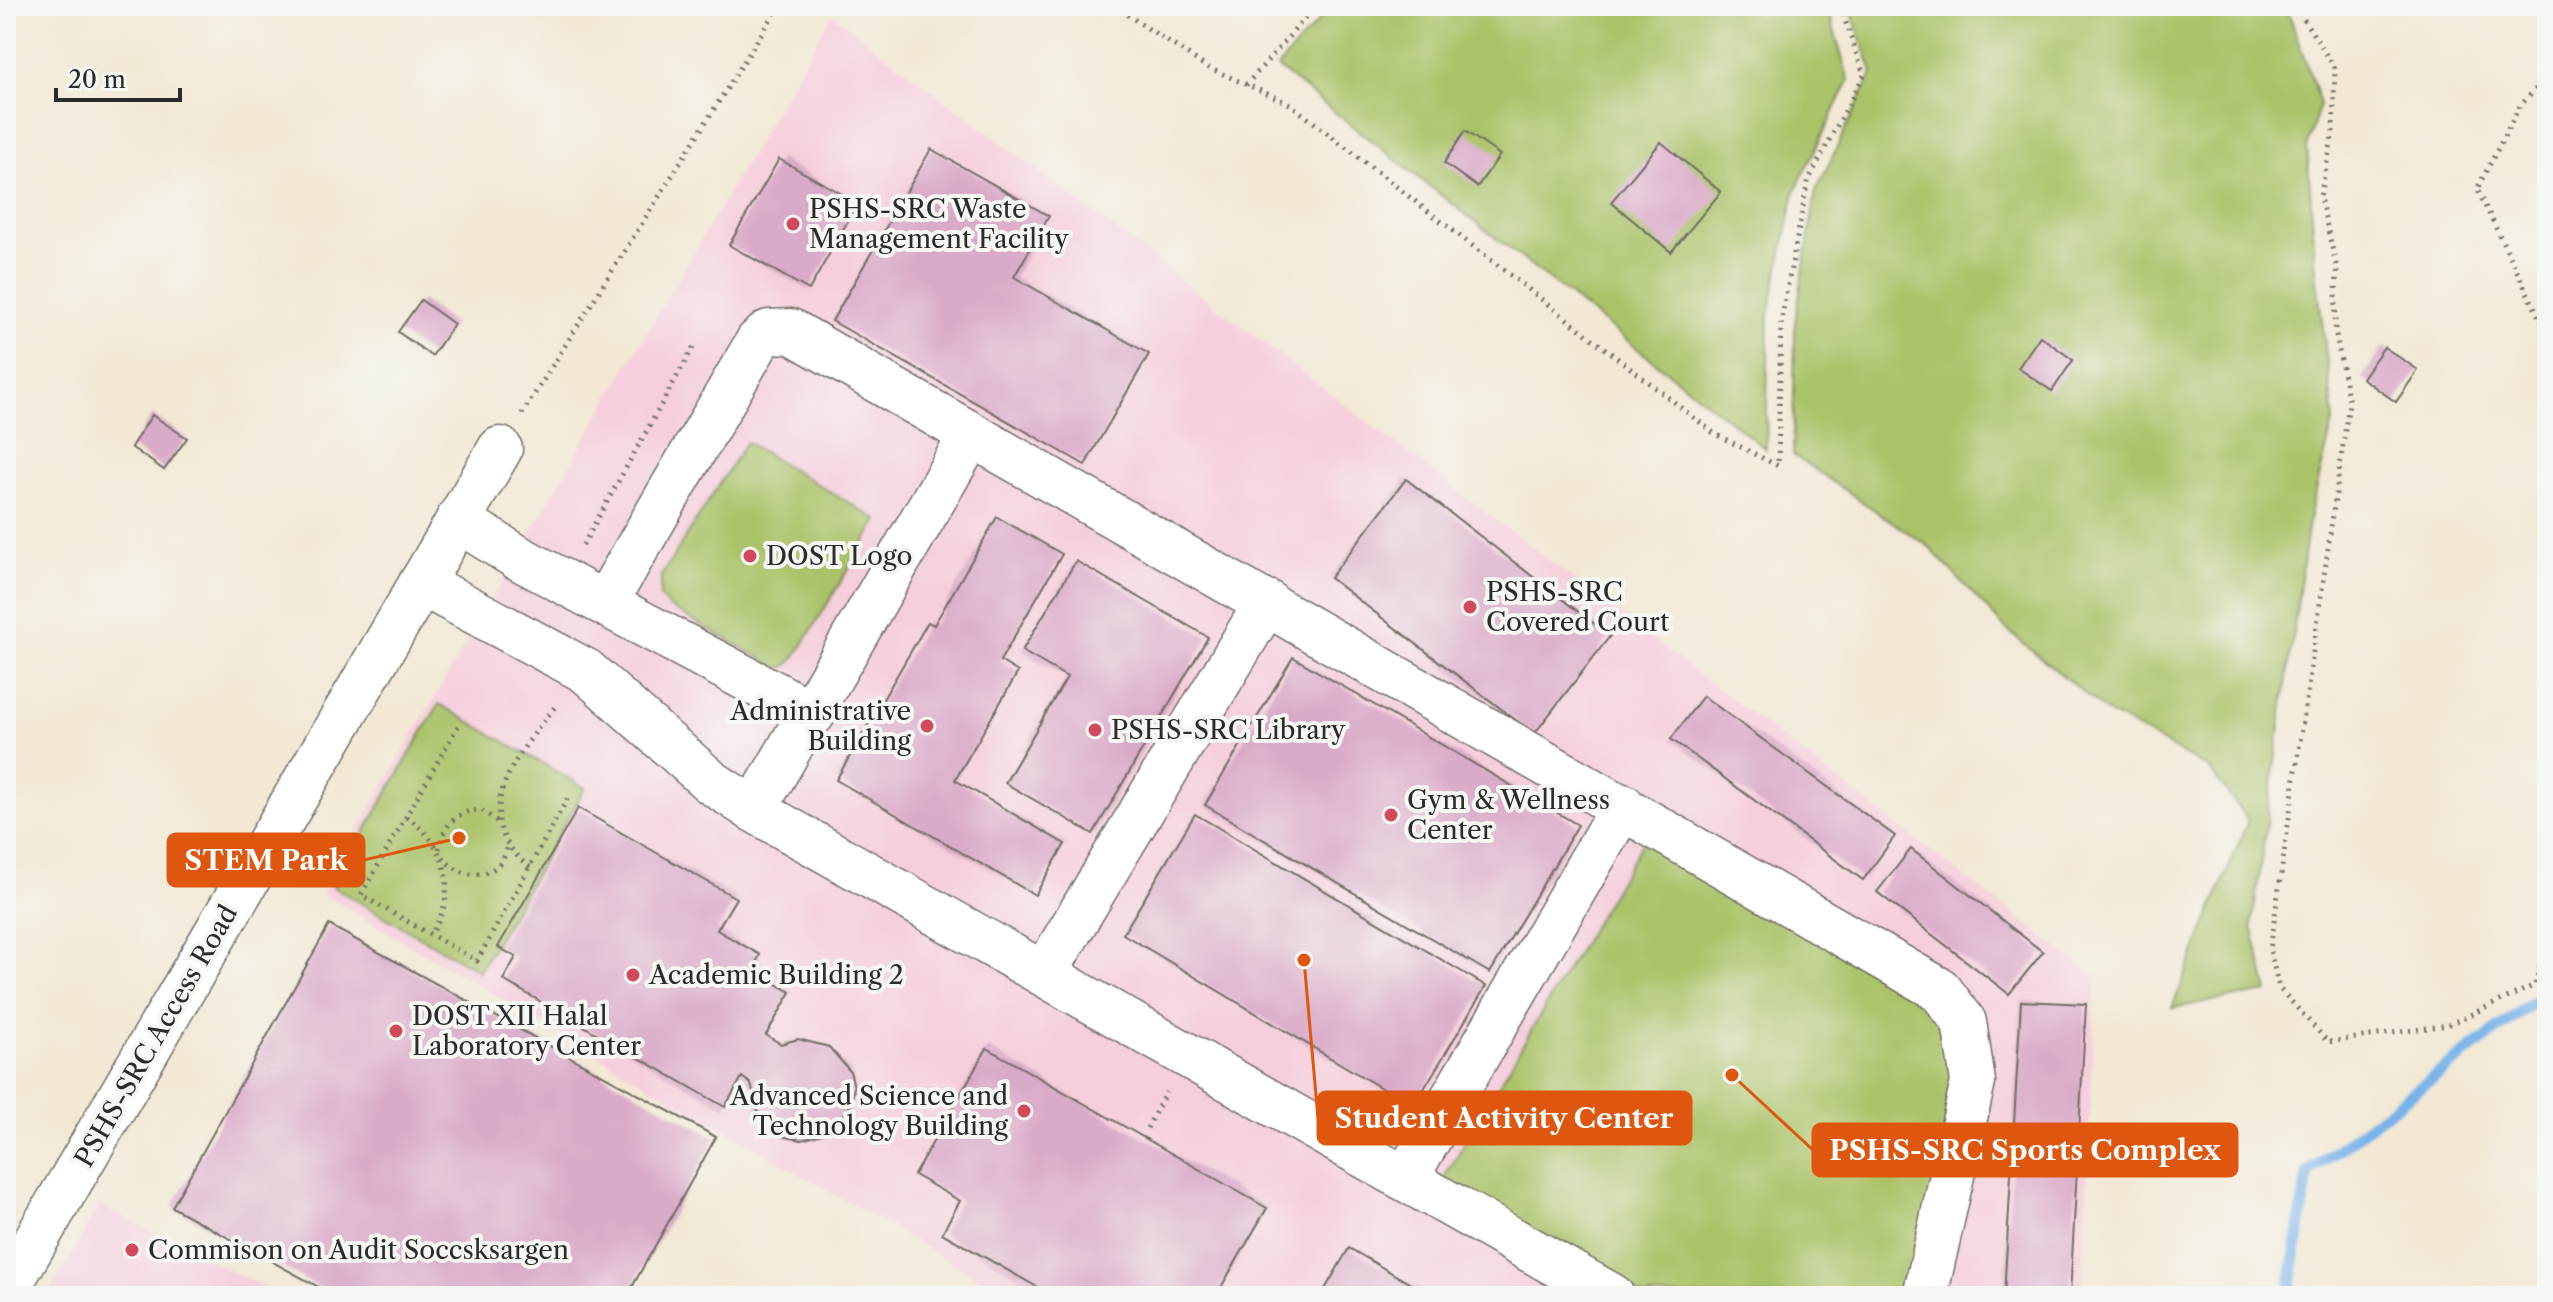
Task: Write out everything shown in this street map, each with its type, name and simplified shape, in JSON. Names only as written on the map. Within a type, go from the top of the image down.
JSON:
[{"type":"street","points":[[605,603],[758,341],[769,332],[791,331],[1927,980],[1959,1011],[1970,1053],[1972,1095],[1925,1296]]},
{"type":"street","points":[[754,810],[813,714],[971,435]]},
{"type":"street","name":"PSHS-SRC Access Road","points":[[6,1291],[500,449]]},
{"type":"street","points":[[458,520],[563,581],[813,714]]},
{"type":"street","points":[[421,583],[586,671],[711,782],[754,810],[1612,1296]]},
{"type":"street","points":[[1044,974],[1267,602]]},
{"type":"street","points":[[1406,1178],[1623,806]]},
{"type":"path","points":[[500,449],[779,6]]},
{"type":"path","points":[[1114,6],[1205,66],[1290,104],[1715,434],[1778,466],[1781,320],[1808,181],[1864,75],[1840,6]]},
{"type":"path","points":[[1246,85],[1316,6]]},
{"type":"path","points":[[2295,6],[2335,68],[2333,133],[2320,197],[2337,268],[2335,329],[2349,403],[2270,950],[2279,988],[2328,1042],[2448,1025],[2535,985],[2547,940]]},
{"type":"path","points":[[2547,77],[2520,106],[2477,189],[2547,333]]},
{"type":"path","points":[[563,581],[695,344]]},
{"type":"path","points":[[530,867],[509,842],[503,828],[500,793],[507,770],[561,700]]},
{"type":"path","points":[[458,726],[361,895],[477,961],[569,796]]},
{"type":"path","points":[[431,934],[446,902],[440,852],[450,821],[459,814],[481,810],[491,815],[503,828]]},
{"type":"path","points":[[406,817],[424,831],[456,870],[477,876],[496,867],[504,859],[509,842]]},
{"type":"path","points":[[1147,1128],[1171,1084]]},
{"type":"shaded area","points":[[832,14],[2096,977],[2082,1296],[1008,1296],[321,893]]},
{"type":"shaded area","name":"Commison on Audit Soccsksargen","points":[[99,1205],[282,1296],[48,1296]]},
{"type":"green space","points":[[1332,6],[1827,6],[1849,81],[1795,191],[1769,314],[1766,449],[1277,67]]},
{"type":"green space","points":[[1849,6],[2280,6],[2289,14],[2320,104],[2307,145],[2316,272],[2334,419],[2310,514],[2252,925],[2268,992],[2172,1008],[2248,820],[2208,768],[2107,712],[2005,628],[1928,546],[1793,455],[1795,323],[1816,191],[1873,72]]},
{"type":"green space","points":[[746,442],[878,520],[794,659],[785,667],[777,667],[669,607],[660,598],[661,576]]},
{"type":"green space","points":[[439,704],[585,788],[479,971],[333,887]]},
{"type":"green space","points":[[1646,836],[1932,1004],[1959,1066],[1915,1296],[1643,1296],[1441,1183]]},
{"type":"building","points":[[1465,131],[1500,155],[1477,187],[1444,163]]},
{"type":"building","points":[[1661,142],[1721,192],[1671,252],[1611,202]]},
{"type":"building","points":[[931,149],[1049,216],[1014,277],[1149,354],[1085,465],[832,321]]},
{"type":"building","name":"PSHS-SRC Waste Management Facility","points":[[779,159],[858,203],[809,290],[729,245]]},
{"type":"building","points":[[421,300],[454,324],[432,356],[398,332]]},
{"type":"building","points":[[2040,336],[2073,360],[2052,391],[2018,368]]},
{"type":"building","points":[[2384,347],[2418,370],[2396,402],[2362,378]]},
{"type":"building","points":[[152,415],[187,438],[164,470],[131,447]]},
{"type":"building","name":"PSHS-SRC Covered Court","points":[[1406,479],[1610,636],[1534,734],[1330,578]]},
{"type":"building","name":"Administrative Building","points":[[997,517],[1062,554],[1000,661],[1018,672],[955,780],[1065,844],[1035,895],[836,780],[928,622],[934,625]]},
{"type":"building","name":"PSHS-SRC Library","points":[[1076,561],[1208,637],[1093,834],[1005,783],[1067,677],[1022,651]]},
{"type":"building","name":"Gym & Wellness Center","points":[[1293,657],[1578,825],[1490,973],[1205,805]]},
{"type":"building","points":[[1703,696],[1895,836],[1863,880],[1671,739]]},
{"type":"building","name":"Academic Building 2","points":[[578,808],[736,898],[717,930],[760,955],[752,970],[791,992],[766,1035],[781,1044],[798,1039],[829,1047],[850,1071],[854,1087],[851,1104],[833,1131],[802,1140],[785,1137],[770,1129],[759,1116],[751,1084],[742,1077],[725,1107],[503,980],[516,957],[498,947]]},
{"type":"building","points":[[1195,814],[1486,986],[1413,1107],[1123,934]]},
{"type":"building","points":[[1911,849],[2043,952],[2009,994],[1877,892]]},
{"type":"building","name":"DOST XII Halal Laboratory Center","points":[[329,925],[716,1137],[627,1296],[335,1296],[172,1207]]},
{"type":"building","points":[[2021,1001],[2086,1004],[2070,1296],[2004,1296]]},
{"type":"building","name":"Advanced Science and Technology Building","points":[[987,1048],[1267,1208],[1216,1296],[1181,1296],[1168,1288],[1163,1296],[1053,1296],[942,1233],[960,1201],[914,1175]]},
{"type":"building","points":[[1349,1248],[1431,1296],[1321,1296]]},
{"type":"waterway","points":[[2289,1296],[2308,1172],[2547,992]]},
{"type":"place","name":"PSHS-SRC Waste Management Facility","points":[[793,224]]},
{"type":"place","name":"DOST Logo","points":[[750,556]]},
{"type":"place","name":"PSHS-SRC Covered Court","points":[[1470,607]]},
{"type":"place","name":"Administrative Building","points":[[927,726]]},
{"type":"place","name":"PSHS-SRC Library","points":[[1095,730]]},
{"type":"place","name":"Gym & Wellness Center","points":[[1391,815]]},
{"type":"place","name":"STEM Park","points":[[459,838]]},
{"type":"place","name":"Student Activity Center","points":[[1304,960]]},
{"type":"place","name":"Academic Building 2","points":[[633,975]]},
{"type":"place","name":"DOST XII Halal Laboratory Center","points":[[396,1031]]},
{"type":"place","name":"PSHS-SRC Sports Complex","points":[[1732,1075]]},
{"type":"place","name":"Advanced Science and Technology Building","points":[[1024,1111]]},
{"type":"place","name":"Commison on Audit Soccsksargen","points":[[132,1250]]}]
